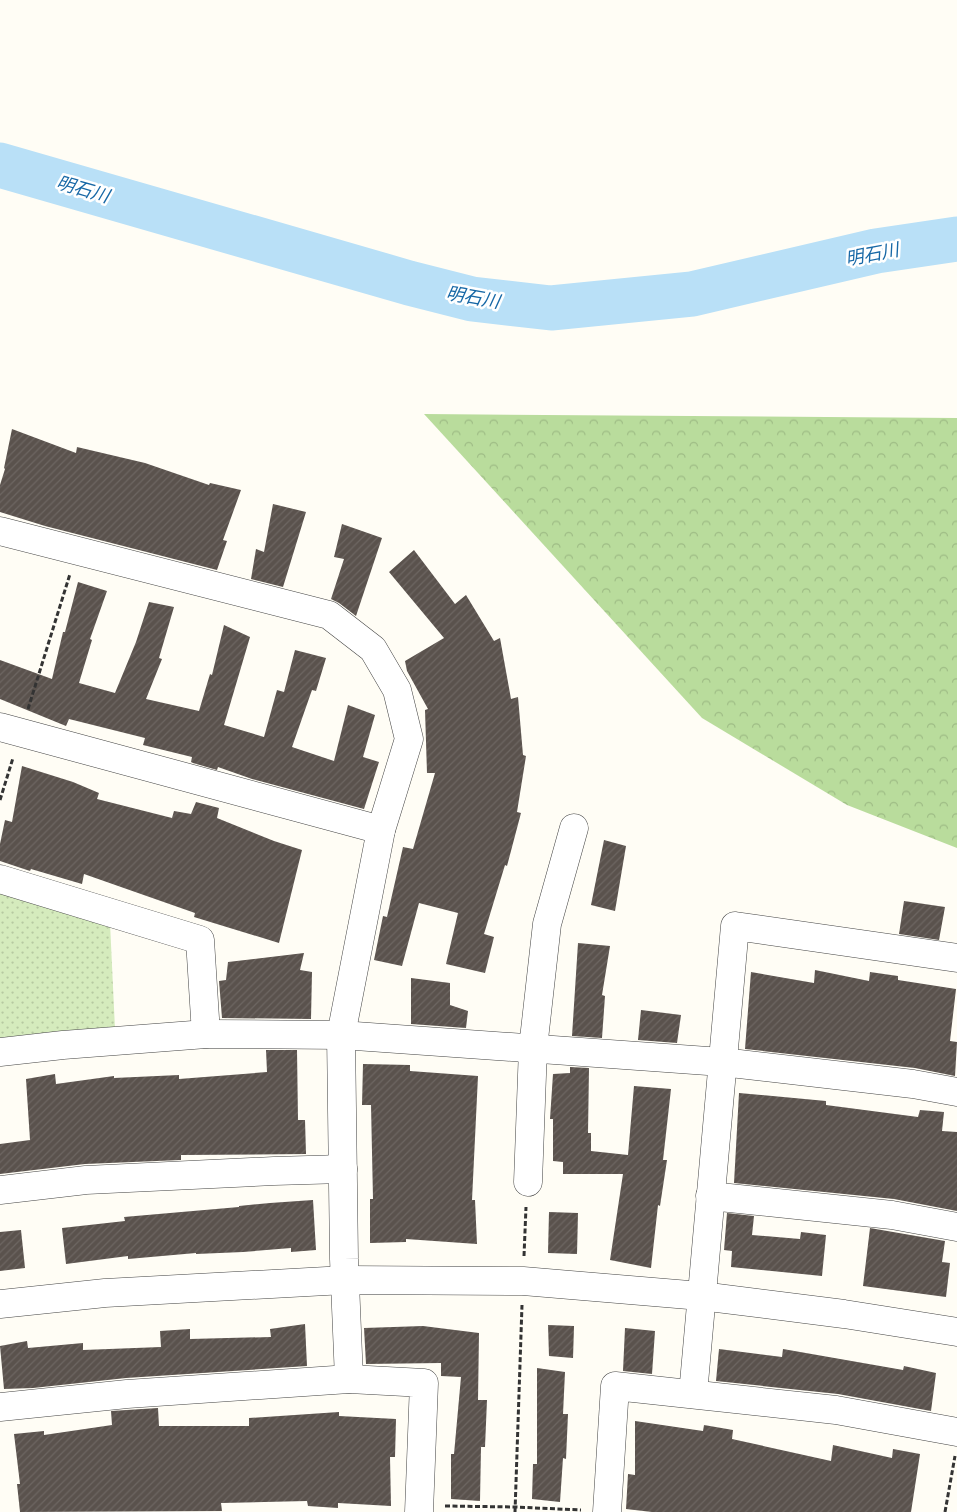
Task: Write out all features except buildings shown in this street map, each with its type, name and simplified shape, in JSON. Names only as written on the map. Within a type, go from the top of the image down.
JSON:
[{"type":"street","points":[[0,531],[329,615],[373,650],[397,690],[409,739],[381,830],[341,1035],[345,1280],[349,1379]]},
{"type":"street","points":[[10,729],[381,830]]},
{"type":"street","points":[[528,1182],[533,1048],[547,924],[574,828]]},
{"type":"street","points":[[0,879],[200,940],[206,1034]]},
{"type":"street","points":[[693,1394],[735,926],[957,958]]},
{"type":"street","points":[[0,1052],[206,1034],[341,1035],[722,1062],[913,1084],[957,1092]]},
{"type":"street","points":[[0,1190],[86,1180],[274,1170],[343,1169]]},
{"type":"street","points":[[710,1196],[892,1215],[957,1227]]},
{"type":"street","points":[[0,1304],[105,1293],[345,1280],[523,1281],[701,1296],[844,1314],[957,1332]]},
{"type":"street","points":[[0,1407],[127,1394],[349,1379],[424,1383],[419,1509]]},
{"type":"street","points":[[607,1512],[615,1386],[836,1410],[956,1443]]},
{"type":"path","points":[[0,800],[10,729],[77,551]]},
{"type":"path","points":[[524,1263],[528,1182]]},
{"type":"path","points":[[515,1512],[522,1305]]},
{"type":"path","points":[[945,1512],[956,1443]]},
{"type":"path","points":[[419,1509],[515,1507],[607,1512]]},
{"type":"green space","points":[[424,414],[957,418],[957,848],[847,805],[702,718]]},
{"type":"green space","points":[[0,891],[110,923],[115,1029],[0,1042]]},
{"type":"waterway","name":"明石川","points":[[0,165],[409,283],[472,299],[551,308],[692,294],[876,251],[957,239]]}]
